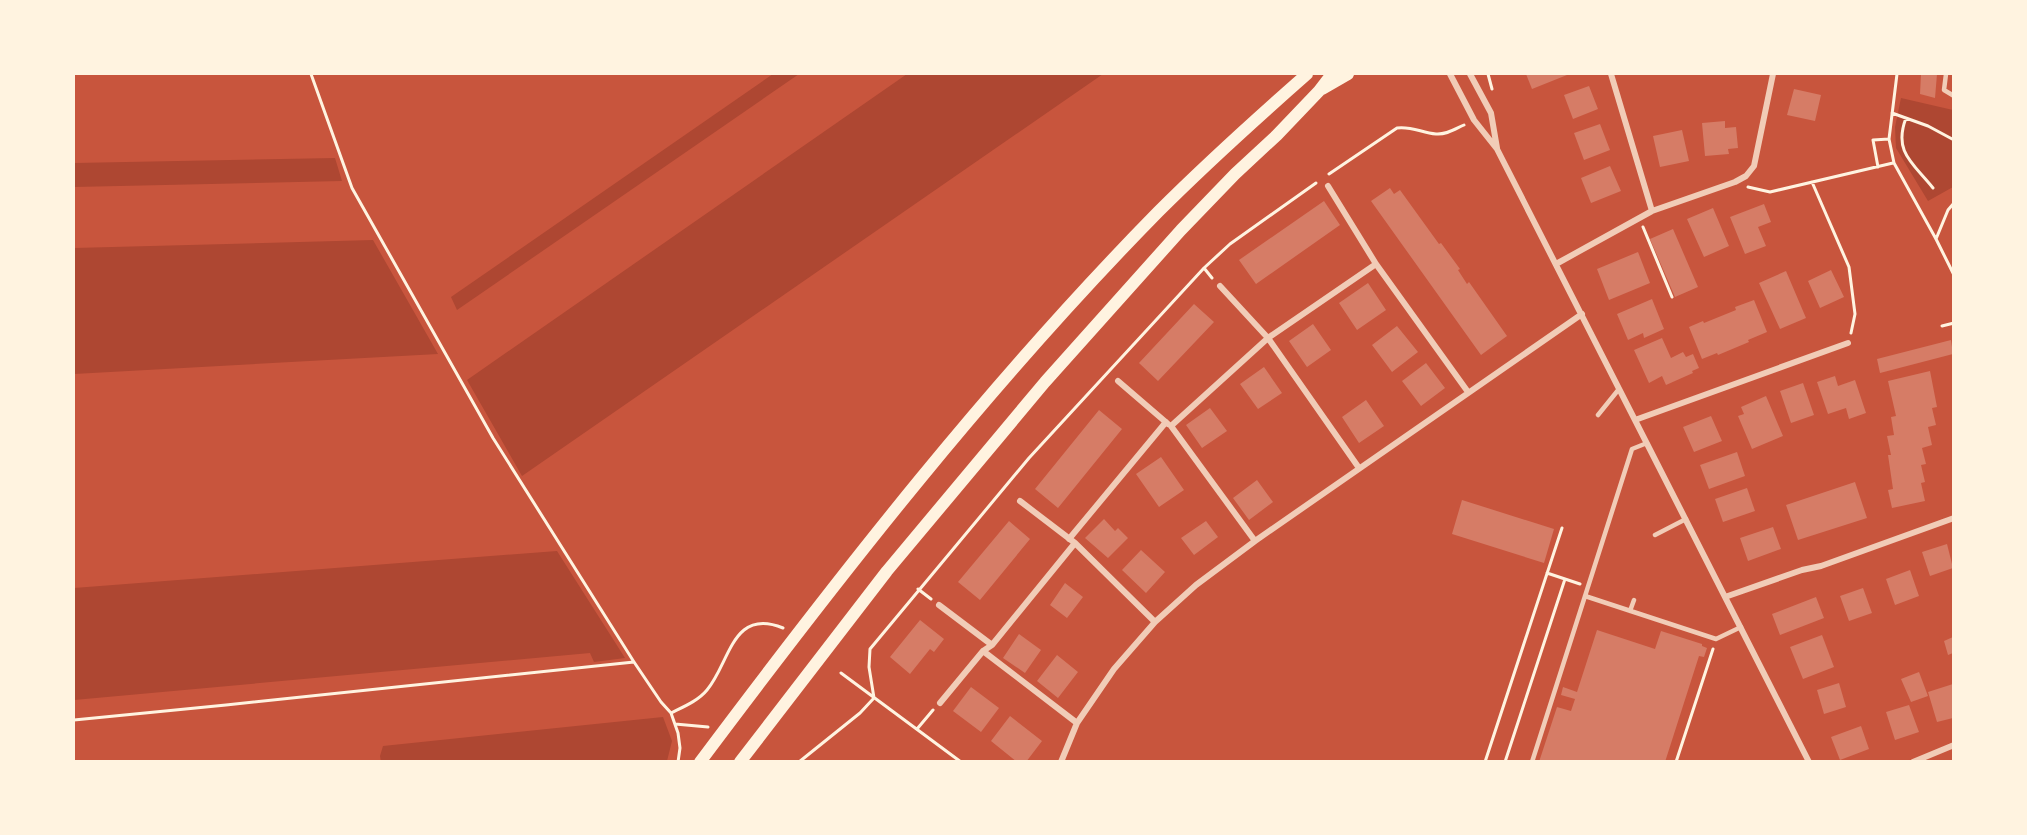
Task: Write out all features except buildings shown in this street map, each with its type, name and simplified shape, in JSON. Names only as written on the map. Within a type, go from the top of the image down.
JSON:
[{"type":"main road","points":[[700,762],[790,641],[876,533],[951,442],[1057,321],[1160,210],[1209,162],[1307,74]]},
{"type":"main road","points":[[740,762],[887,571],[1045,382],[1181,230],[1319,91],[1332,74]]},
{"type":"main road","points":[[1319,91],[1348,74]]},
{"type":"street","points":[[1450,74],[1474,120],[1497,149],[1809,762]]},
{"type":"street","points":[[1470,74],[1491,112],[1497,149]]},
{"type":"street","points":[[1611,74],[1652,211]]},
{"type":"street","points":[[1556,264],[1652,211],[1746,176],[1754,166],[1773,74]]},
{"type":"street","points":[[1328,186],[1376,264],[1468,392]]},
{"type":"street","points":[[940,703],[983,651],[992,645],[1072,541],[1168,424],[1268,338],[1376,264]]},
{"type":"street","points":[[1220,286],[1268,338],[1359,468]]},
{"type":"street","points":[[1061,762],[1077,723],[1114,669],[1155,622],[1196,585],[1255,541],[1581,314]]},
{"type":"street","points":[[1635,420],[1848,343]]},
{"type":"street","points":[[1118,381],[1168,424],[1255,541]]},
{"type":"street","points":[[1020,501],[1072,541],[1155,622]]},
{"type":"street","points":[[1725,597],[1791,573],[1821,566],[1953,518]]},
{"type":"street","points":[[939,605],[992,645]]},
{"type":"street","points":[[983,651],[1077,723]]},
{"type":"street","points":[[1913,762],[1953,745]]},
{"type":"lane","points":[[1946,74],[1944,90],[1953,96]]},
{"type":"lane","points":[[1598,415],[1619,389]]},
{"type":"lane","points":[[1532,762],[1632,449],[1647,442]]},
{"type":"lane","points":[[1654,535],[1686,519]]},
{"type":"lane","points":[[1585,596],[1716,639],[1741,627]]},
{"type":"lane","points":[[1630,611],[1634,600]]},
{"type":"path","points":[[311,74],[352,188],[493,438],[634,662],[671,713],[680,748],[678,762]]},
{"type":"path","points":[[1897,74],[1889,139],[1894,163],[1953,275]]},
{"type":"path","points":[[1892,113],[1928,126],[1953,140]]},
{"type":"path","points":[[1906,118],[1900,139],[1904,152],[1933,188]]},
{"type":"path","points":[[874,698],[869,667],[870,649],[1029,459],[1204,268],[1230,244],[1397,128],[1408,126],[1435,134],[1444,134],[1474,120]]},
{"type":"path","points":[[1878,167],[1873,140],[1889,139]]},
{"type":"path","points":[[1735,182],[1755,190],[1770,192],[1894,163]]},
{"type":"path","points":[[1812,182],[1849,267],[1856,314],[1848,343]]},
{"type":"path","points":[[1936,239],[1953,203]]},
{"type":"path","points":[[1639,218],[1672,297]]},
{"type":"path","points":[[1942,326],[1953,323]]},
{"type":"path","points":[[1485,762],[1562,528]]},
{"type":"path","points":[[1547,573],[1579,584]]},
{"type":"path","points":[[1505,762],[1565,579]]},
{"type":"path","points":[[918,589],[939,605]]},
{"type":"path","points":[[671,713],[706,692],[730,646],[747,627],[760,623],[771,623],[783,628]]},
{"type":"path","points":[[1676,762],[1716,639]]},
{"type":"path","points":[[74,720],[634,662]]},
{"type":"path","points":[[842,673],[961,762]]},
{"type":"path","points":[[799,762],[861,713],[874,698]]},
{"type":"path","points":[[917,729],[940,703]]},
{"type":"path","points":[[675,724],[724,729]]},
{"type":"shaded area","points":[[773,74],[799,74],[457,310],[451,297]]},
{"type":"shaded area","points":[[907,74],[1103,74],[522,476],[467,380]]},
{"type":"shaded area","points":[[1901,98],[1953,110],[1953,187],[1928,201],[1896,148],[1895,127]]},
{"type":"shaded area","points":[[335,158],[342,181],[74,187],[74,163]]},
{"type":"shaded area","points":[[373,240],[438,354],[74,374],[74,248]]},
{"type":"shaded area","points":[[557,551],[625,658],[594,662],[590,653],[74,700],[74,588]]},
{"type":"shaded area","points":[[663,717],[672,741],[667,761],[381,762],[380,756],[383,746]]}]
